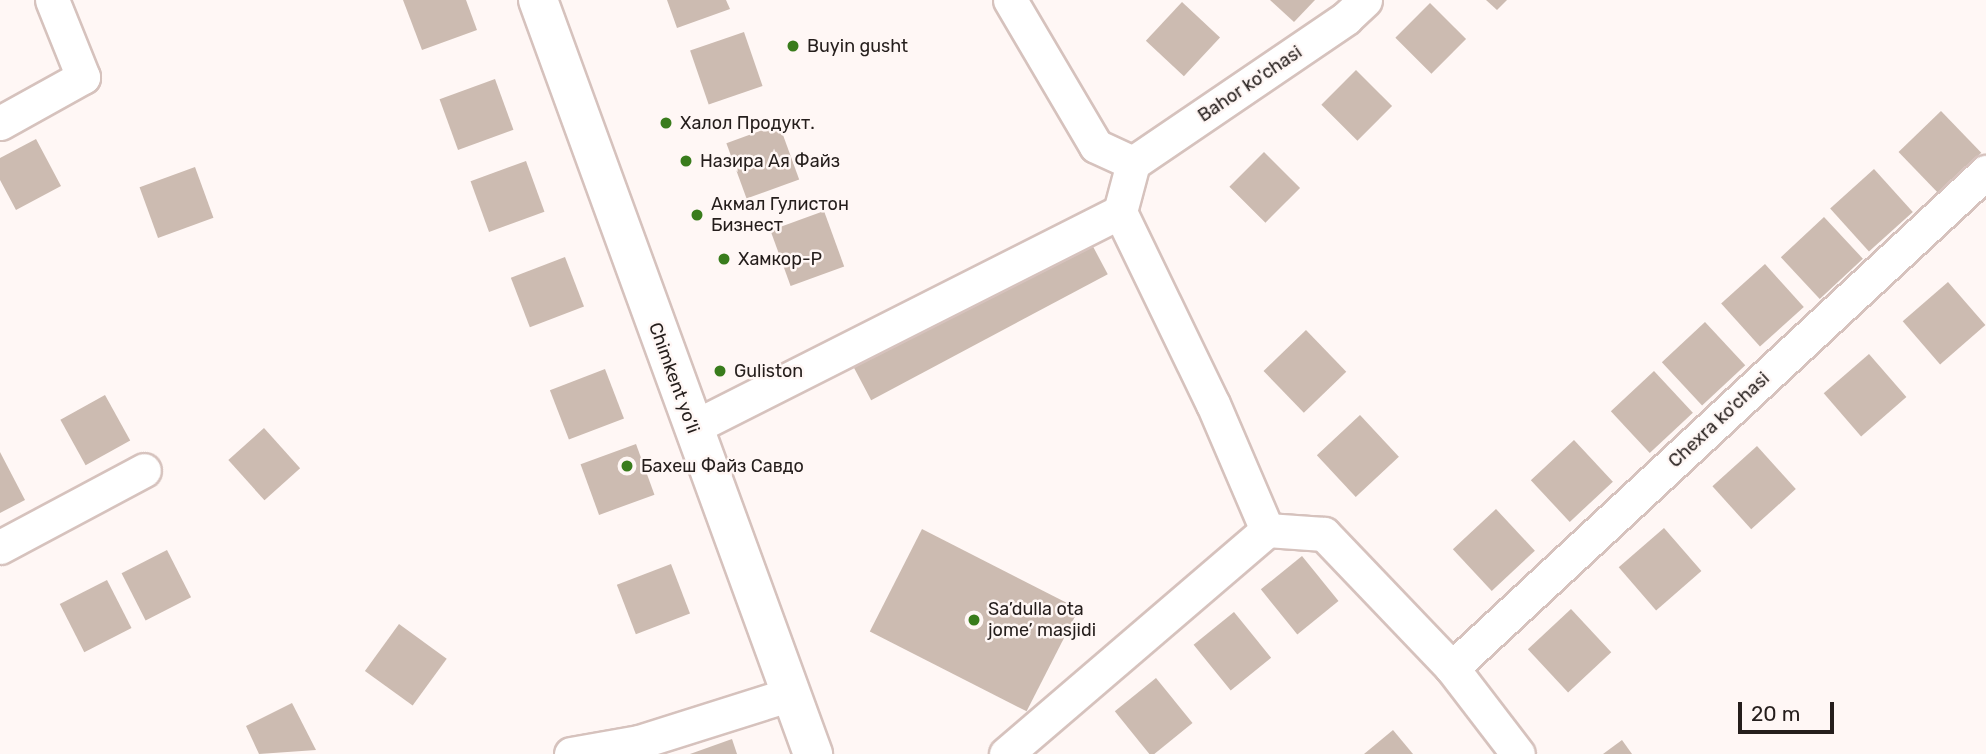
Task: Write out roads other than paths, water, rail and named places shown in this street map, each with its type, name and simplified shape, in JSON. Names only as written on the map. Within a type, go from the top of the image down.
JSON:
[{"type":"highway","name":"Chimkent yo‘li","points":[[538,0],[813,754]]},
{"type":"street","points":[[0,123],[83,77],[52,0]]},
{"type":"street","points":[[1010,0],[1096,146],[1133,163],[1120,212],[1213,404],[1266,530]]},
{"type":"street","name":"Bahor ko'chasi","points":[[1133,163],[1346,18],[1365,0]]},
{"type":"street","name":"Chexra ko'chasi","points":[[1452,668],[1986,172]]},
{"type":"street","points":[[692,428],[1120,212]]},
{"type":"street","points":[[0,547],[145,470]]},
{"type":"street","points":[[1006,754],[1266,530],[1324,534],[1452,668],[1518,754]]},
{"type":"street","points":[[571,754],[639,742],[791,694]]},
{"type":"place","name":"Buyin gusht","points":[[793,46]]},
{"type":"place","name":"Халол Продукт.","points":[[666,123]]},
{"type":"place","name":"Назира Ая Файз","points":[[686,161]]},
{"type":"place","name":"Акмал Гулистон Бизнест","points":[[697,215]]},
{"type":"place","name":"Хамкор-Р","points":[[724,259]]},
{"type":"place","name":"Guliston","points":[[720,371]]},
{"type":"place","name":"Бахеш Файз Савдо","points":[[627,466]]},
{"type":"place","name":"Sa’dulla ota jome’ masjidi","points":[[974,620]]}]
